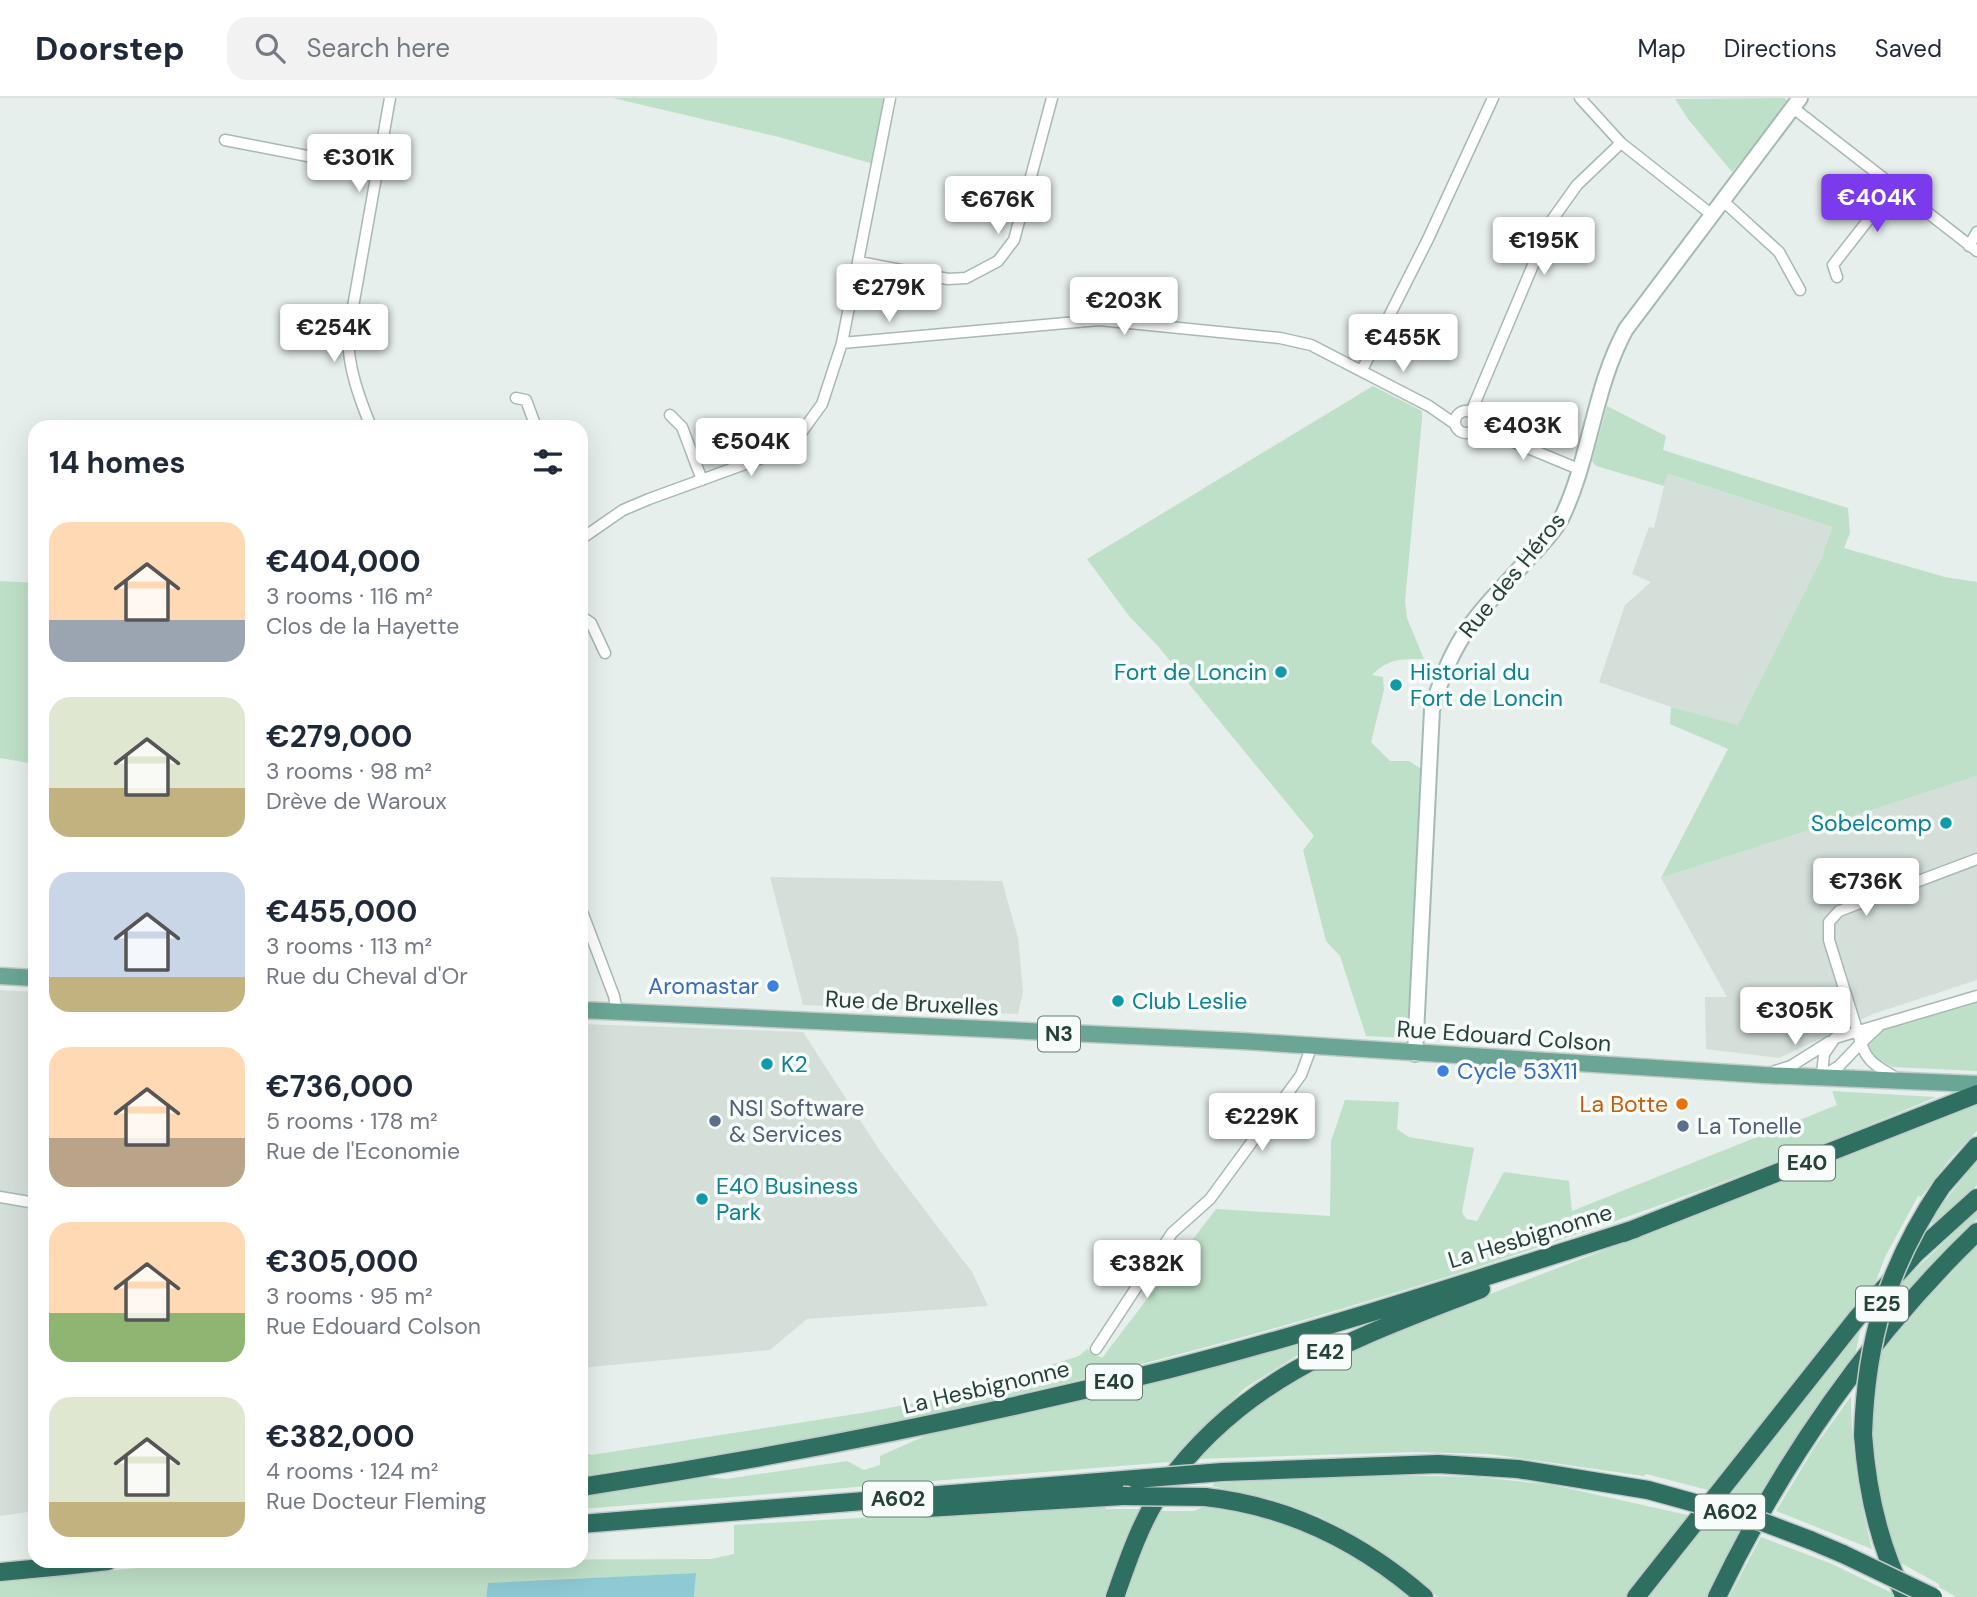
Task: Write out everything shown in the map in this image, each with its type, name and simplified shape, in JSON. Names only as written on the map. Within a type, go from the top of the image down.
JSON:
[{"type":"highway","name":"E40","points":[[1635,1229],[1977,1094]]},
{"type":"highway","name":"E25","points":[[1905,1597],[1882,1541],[1866,1469],[1863,1434],[1870,1348],[1889,1281],[1904,1247],[1942,1186],[1977,1146]]},
{"type":"highway","points":[[1636,1597],[1857,1318],[1916,1253],[1977,1198]]},
{"type":"highway","name":"La Hesbignonne","points":[[588,1486],[850,1442],[1172,1368],[1351,1318],[1635,1229]]},
{"type":"highway","name":"E42","points":[[1115,1597],[1138,1538],[1164,1487],[1200,1445],[1258,1392],[1326,1351],[1635,1229]]},
{"type":"highway","points":[[1717,1597],[1768,1500],[1807,1439],[1889,1326],[1977,1231]]},
{"type":"highway","name":"A602","points":[[588,1523],[1222,1472],[1438,1464],[1518,1469],[1648,1490],[1760,1521],[1843,1554],[1933,1597]]},
{"type":"highway","points":[[661,1518],[682,1523],[1123,1496],[1205,1497],[1267,1508],[1305,1522],[1370,1556],[1424,1597]]},
{"type":"highway","points":[[0,1572],[30,1568]]},
{"type":"main road","points":[[0,976],[28,978]]},
{"type":"main road","name":"Rue de Bruxelles","points":[[588,1010],[1241,1041]]},
{"type":"main road","name":"Rue Edouard Colson","points":[[1241,1041],[1311,1048],[1770,1075],[1977,1084]]},
{"type":"street","points":[[368,420],[357,392],[348,356],[348,335],[390,98]]},
{"type":"street","points":[[588,534],[623,510],[770,455],[801,433],[822,404],[842,343],[890,98]]},
{"type":"street","points":[[859,262],[948,279],[967,278],[998,261],[1014,240],[1052,98]]},
{"type":"street","points":[[1362,370],[1428,239],[1493,98]]},
{"type":"street","points":[[1580,98],[1621,143],[1711,214]]},
{"type":"street","points":[[1796,102],[1894,187],[1973,248],[1977,232]]},
{"type":"street","name":"Rue des Héros","points":[[1415,1054],[1432,710],[1447,661],[1464,632],[1559,523],[1581,470],[1608,366],[1616,347],[1721,200],[1796,102]]},
{"type":"street","points":[[225,140],[379,170]]},
{"type":"street","points":[[1471,412],[1552,220],[1577,185],[1621,143]]},
{"type":"street","points":[[1837,277],[1833,265],[1894,187]]},
{"type":"street","points":[[1721,200],[1779,252],[1800,290]]},
{"type":"street","points":[[842,343],[1099,320],[1279,338],[1311,345],[1362,370],[1429,406],[1465,433],[1477,427],[1581,470]]},
{"type":"street","points":[[516,398],[526,400],[533,420]]},
{"type":"street","points":[[1455,424],[1460,414],[1471,412]]},
{"type":"street","points":[[1471,412],[1476,417],[1477,427]]},
{"type":"street","points":[[670,415],[682,426],[702,480]]},
{"type":"street","points":[[588,621],[605,653]]},
{"type":"street","points":[[1899,1080],[1871,1064],[1861,1042],[1829,940],[1829,922],[1839,911],[1977,859]]},
{"type":"street","points":[[588,927],[617,1011]]},
{"type":"street","points":[[1770,1075],[1791,1066],[1835,1038],[1977,996]]},
{"type":"street","points":[[1822,1076],[1839,1066],[1882,1024]]},
{"type":"street","points":[[1822,1076],[1824,1054],[1835,1038]]},
{"type":"street","points":[[1096,1349],[1172,1233],[1210,1199],[1301,1075],[1311,1048]]},
{"type":"street","points":[[3,1199],[28,1202]]},
{"type":"shaded area","points":[[1667,474],[1832,527],[1821,560],[1738,726],[1671,707],[1599,682],[1625,605],[1651,582],[1632,574],[1649,527],[1654,528]]},
{"type":"shaded area","points":[[1977,776],[1977,980],[1873,1014],[1779,1058],[1706,1049],[1705,997],[1727,997],[1661,878]]},
{"type":"shaded area","points":[[770,877],[1002,881],[1018,938],[1023,992],[1018,1014],[803,1005]]},
{"type":"shaded area","points":[[0,990],[28,992],[28,1512],[0,1516]]},
{"type":"shaded area","points":[[588,1024],[803,1032],[880,1151],[972,1272],[988,1306],[807,1319],[770,1350],[588,1367]]},
{"type":"green space","points":[[613,98],[888,98],[877,165],[779,137]]},
{"type":"green space","points":[[1784,98],[1789,102],[1732,172],[1675,99]]},
{"type":"green space","points":[[1373,386],[1422,411],[1405,601],[1407,618],[1424,659],[1390,662],[1372,675],[1383,677],[1384,690],[1371,742],[1390,761],[1409,761],[1429,774],[1407,1038],[1366,1036],[1340,956],[1326,941],[1303,850],[1314,836],[1157,645],[1129,616],[1087,559]]},
{"type":"green space","points":[[1607,406],[1666,436],[1663,450],[1848,508],[1850,533],[1844,548],[1945,577],[1977,582],[1977,776],[1661,878],[1728,749],[1670,724],[1671,707],[1738,725],[1821,560],[1832,527],[1668,474],[1664,486],[1596,466],[1592,461]]},
{"type":"green space","points":[[0,581],[28,583],[28,763],[0,758]]},
{"type":"green space","points":[[1977,1002],[1977,1071],[1893,1067],[1870,1056],[1867,1039],[1878,1029]]},
{"type":"green space","points":[[1832,1091],[1936,1097],[1804,1151],[1536,1248],[1400,1292],[1263,1331],[986,1402],[847,1432],[588,1475],[588,1454],[862,1413],[952,1396],[1079,1356],[1087,1349],[1102,1358],[1216,1209],[1330,1216],[1331,1141],[1345,1100],[1399,1102],[1397,1129],[1409,1137],[1474,1148],[1462,1212],[1466,1219],[1477,1221],[1504,1172],[1569,1181],[1572,1211],[1837,1105]]},
{"type":"green space","points":[[1977,1102],[1977,1131],[1950,1159],[1921,1197],[1918,1196],[1885,1257],[1873,1289],[1712,1491],[1646,1474],[1644,1476],[1490,1454],[1413,1452],[1196,1459],[1252,1405],[1345,1350],[1786,1180]]},
{"type":"green space","points":[[1977,1160],[1977,1185],[1933,1224],[1930,1220]]},
{"type":"green space","points":[[1977,1211],[1977,1219],[1889,1314],[1897,1287]]},
{"type":"green space","points":[[1977,1246],[1977,1597],[1956,1597],[1939,1587],[1939,1584],[1897,1561],[1873,1471],[1869,1428],[1872,1425],[1879,1356],[1914,1312]]},
{"type":"green space","points":[[1860,1331],[1854,1361],[1757,1504],[1729,1496]]},
{"type":"green space","points":[[1330,1335],[1245,1388],[1170,1462],[588,1508],[588,1493],[696,1476],[726,1479],[847,1461],[864,1470],[880,1465],[880,1456],[936,1431]]},
{"type":"green space","points":[[1851,1396],[1857,1473],[1872,1549],[1776,1511],[1814,1448]]},
{"type":"green space","points":[[1378,1475],[1478,1477],[1553,1485],[1692,1516],[1628,1597],[1438,1597],[1369,1543],[1321,1517],[1274,1500],[1212,1486],[1215,1483]]},
{"type":"green space","points":[[1105,1504],[1106,1509],[1139,1509],[1104,1597],[694,1597],[695,1573],[488,1584],[486,1597],[0,1597],[0,1581],[138,1568],[588,1568],[588,1559],[711,1559],[734,1554],[734,1525]]},
{"type":"green space","points":[[1207,1505],[1266,1519],[1316,1536],[1363,1561],[1413,1597],[1120,1597],[1159,1511],[1194,1511]]},
{"type":"green space","points":[[1710,1520],[1744,1531],[1710,1597],[1649,1597]]},
{"type":"green space","points":[[1761,1537],[1832,1564],[1892,1593],[1894,1597],[1729,1597]]},
{"type":"water","points":[[696,1573],[694,1597],[486,1597],[488,1583]]},
{"type":"place","name":"Fort de Loncin","points":[[1281,672]]},
{"type":"place","name":"Historial du Fort de Loncin","points":[[1396,685]]},
{"type":"place","name":"Sobelcomp","points":[[1946,823]]},
{"type":"place","name":"Aromastar","points":[[773,986]]},
{"type":"place","name":"Club Leslie","points":[[1118,1001]]},
{"type":"place","name":"K2","points":[[767,1064]]},
{"type":"place","name":"Cycle 53X11","points":[[1443,1071]]},
{"type":"place","name":"La Botte","points":[[1682,1104]]},
{"type":"place","name":"NSI Software & Services","points":[[715,1121]]},
{"type":"place","name":"La Tonelle","points":[[1683,1126]]},
{"type":"place","name":"E40 Business Park","points":[[702,1199]]}]
